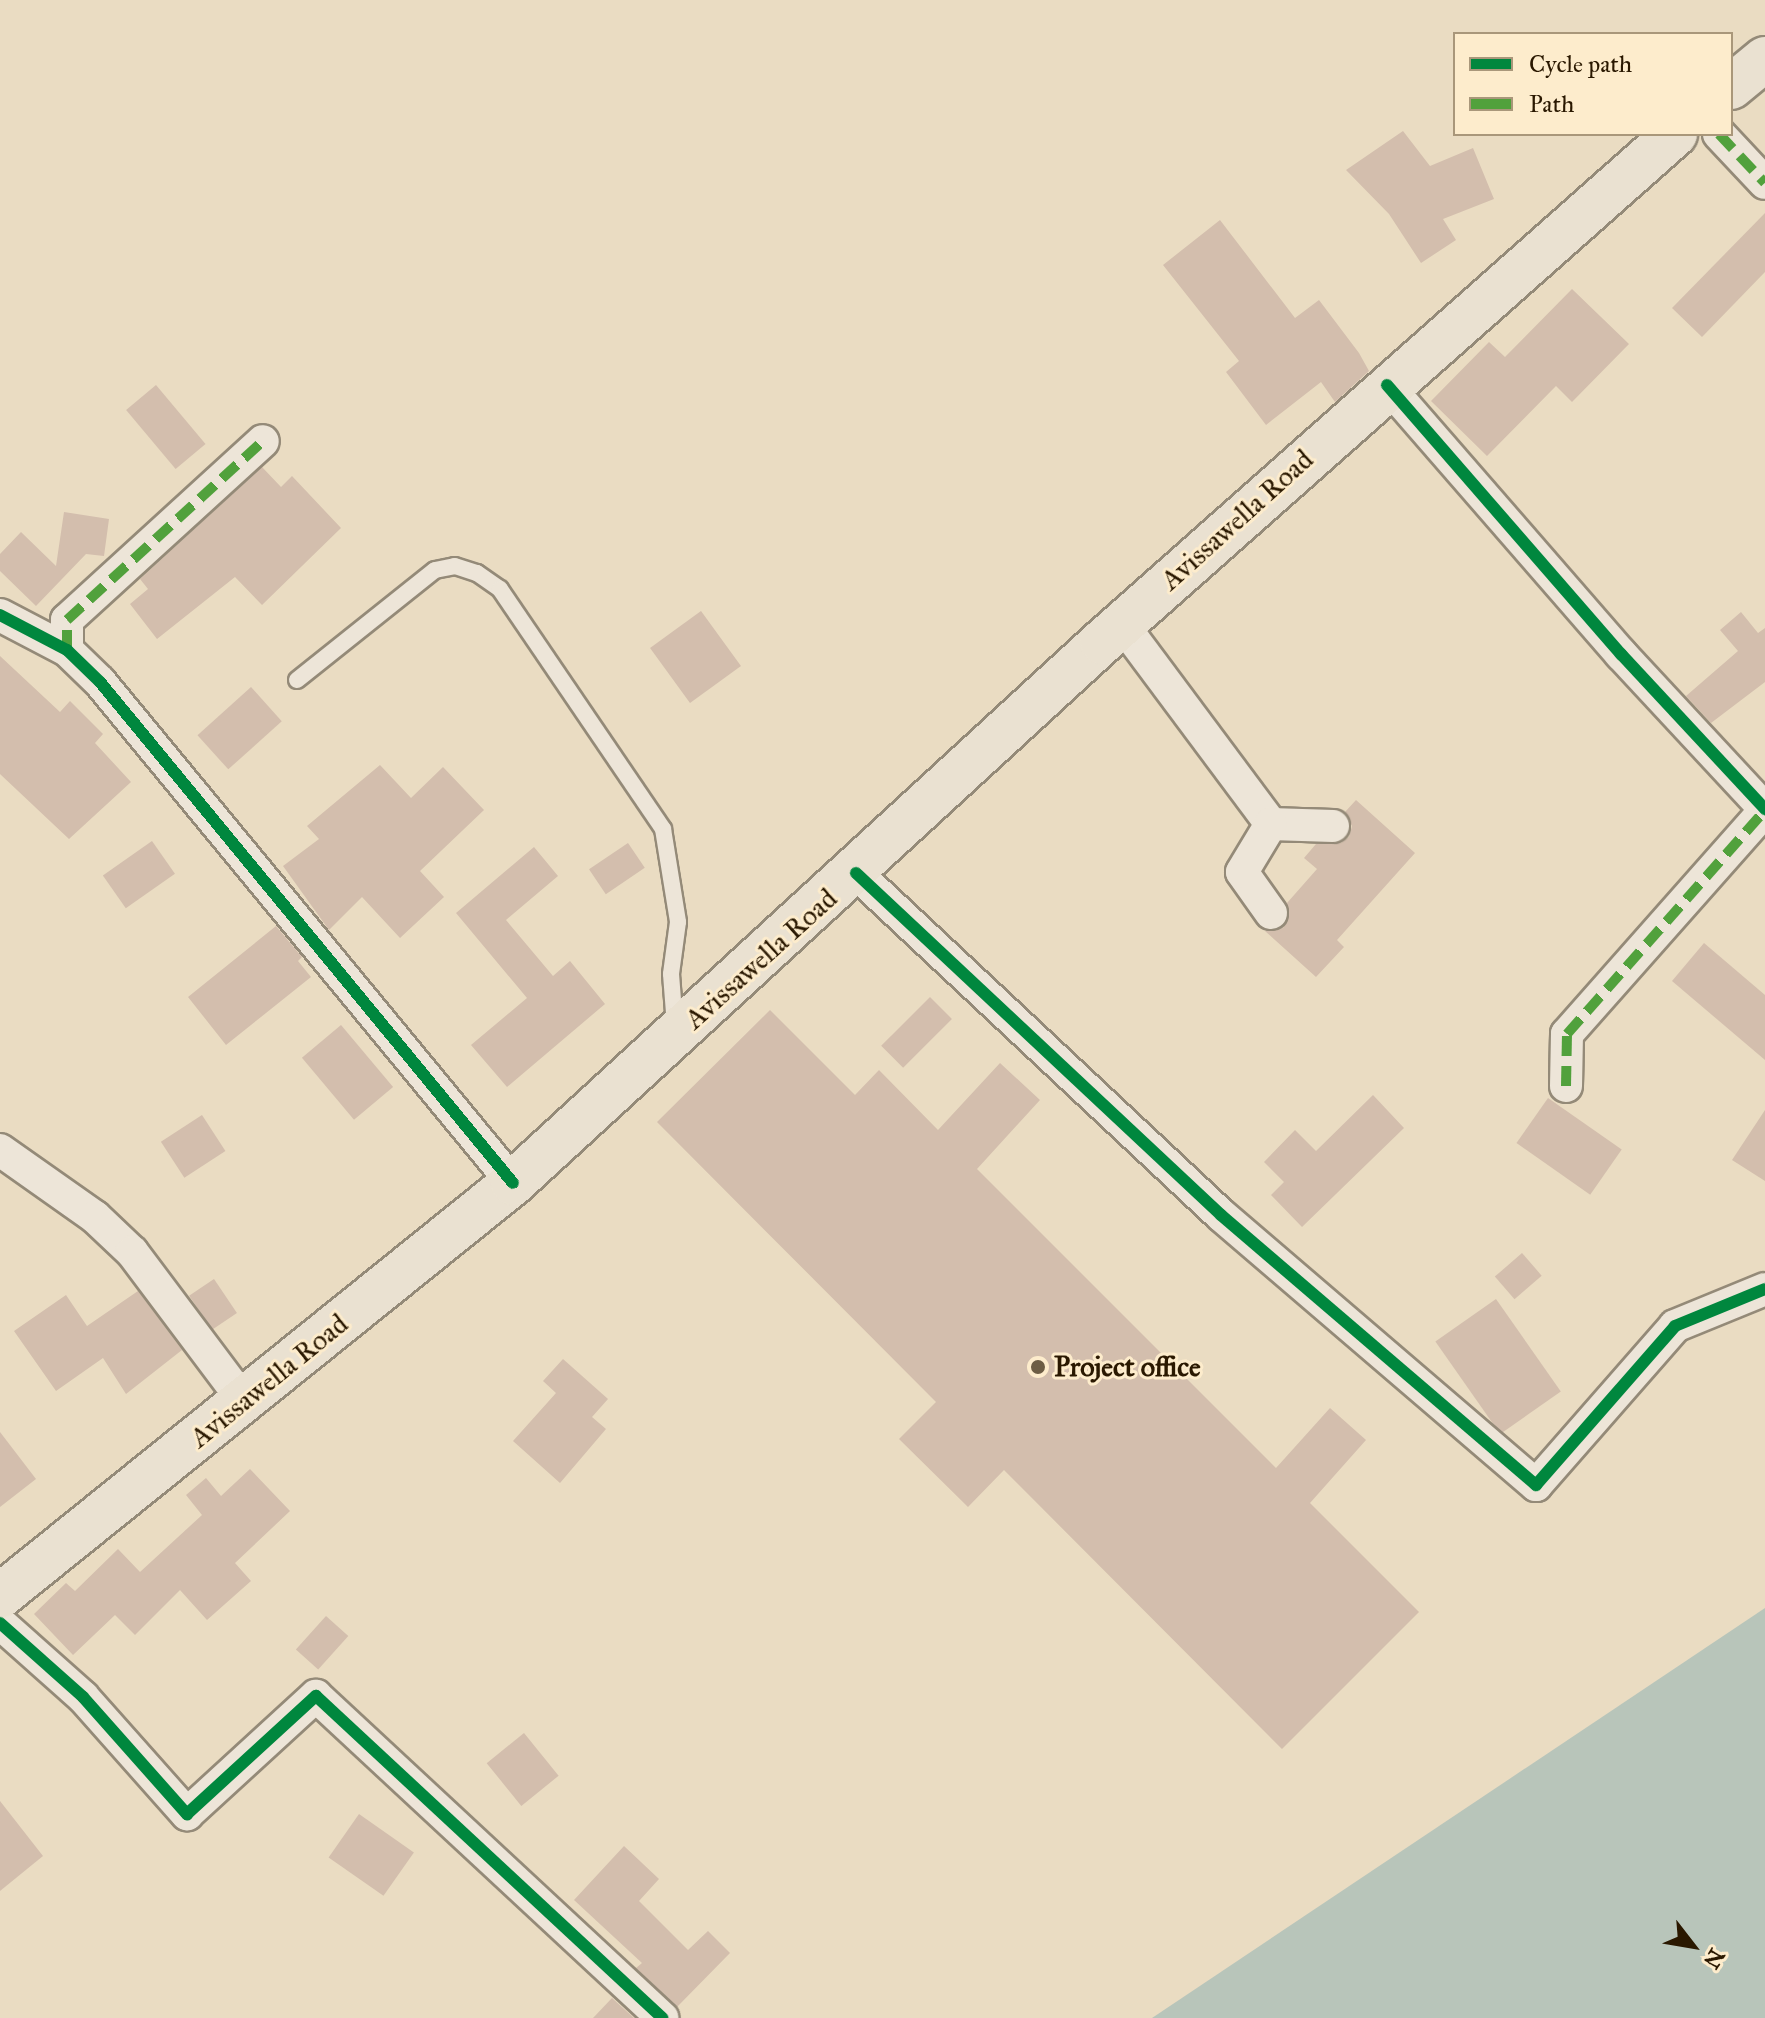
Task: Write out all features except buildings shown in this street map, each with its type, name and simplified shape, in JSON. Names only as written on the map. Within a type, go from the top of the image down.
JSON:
[{"type":"main road","points":[[1733,85],[1765,59]]},
{"type":"main road","name":"Avissawella Road","points":[[0,1596],[513,1183],[856,873],[1122,624],[1387,385],[1673,136]]},
{"type":"street","points":[[1721,136],[1765,183]]},
{"type":"street","points":[[1387,385],[1621,654],[1765,810],[1567,1034],[1566,1086]]},
{"type":"street","points":[[67,650],[67,620],[263,441]]},
{"type":"street","points":[[0,615],[67,650],[100,682],[513,1183]]},
{"type":"street","points":[[1122,624],[1271,824]]},
{"type":"street","points":[[1271,824],[1333,826]]},
{"type":"street","points":[[1271,824],[1242,872],[1271,913]]},
{"type":"street","points":[[856,873],[1221,1215],[1536,1485],[1675,1326],[1765,1289]]},
{"type":"street","points":[[0,1150],[95,1217],[132,1252],[244,1401]]},
{"type":"street","points":[[0,1623],[83,1697],[187,1814],[316,1696],[662,2018]]},
{"type":"lane","points":[[297,680],[435,570],[455,566],[477,573],[500,589],[663,829],[678,922],[671,974],[676,1036]]},
{"type":"shaded area","points":[[1765,1608],[1765,2018],[1152,2018]]},
{"type":"marked path","points":[[1721,136],[1765,183]]},
{"type":"marked path","points":[[67,650],[67,620],[263,441]]},
{"type":"marked path","points":[[1566,1086],[1567,1034],[1765,810]]},
{"type":"cycle path","points":[[1387,385],[1621,654],[1765,809]]},
{"type":"cycle path","points":[[0,615],[67,650],[100,682],[513,1183]]},
{"type":"cycle path","points":[[856,873],[1221,1215],[1536,1485],[1675,1326],[1765,1289]]},
{"type":"cycle path","points":[[0,1623],[83,1697],[187,1814],[316,1696],[662,2018]]},
{"type":"place","name":"Project office","points":[[1038,1367]]}]
